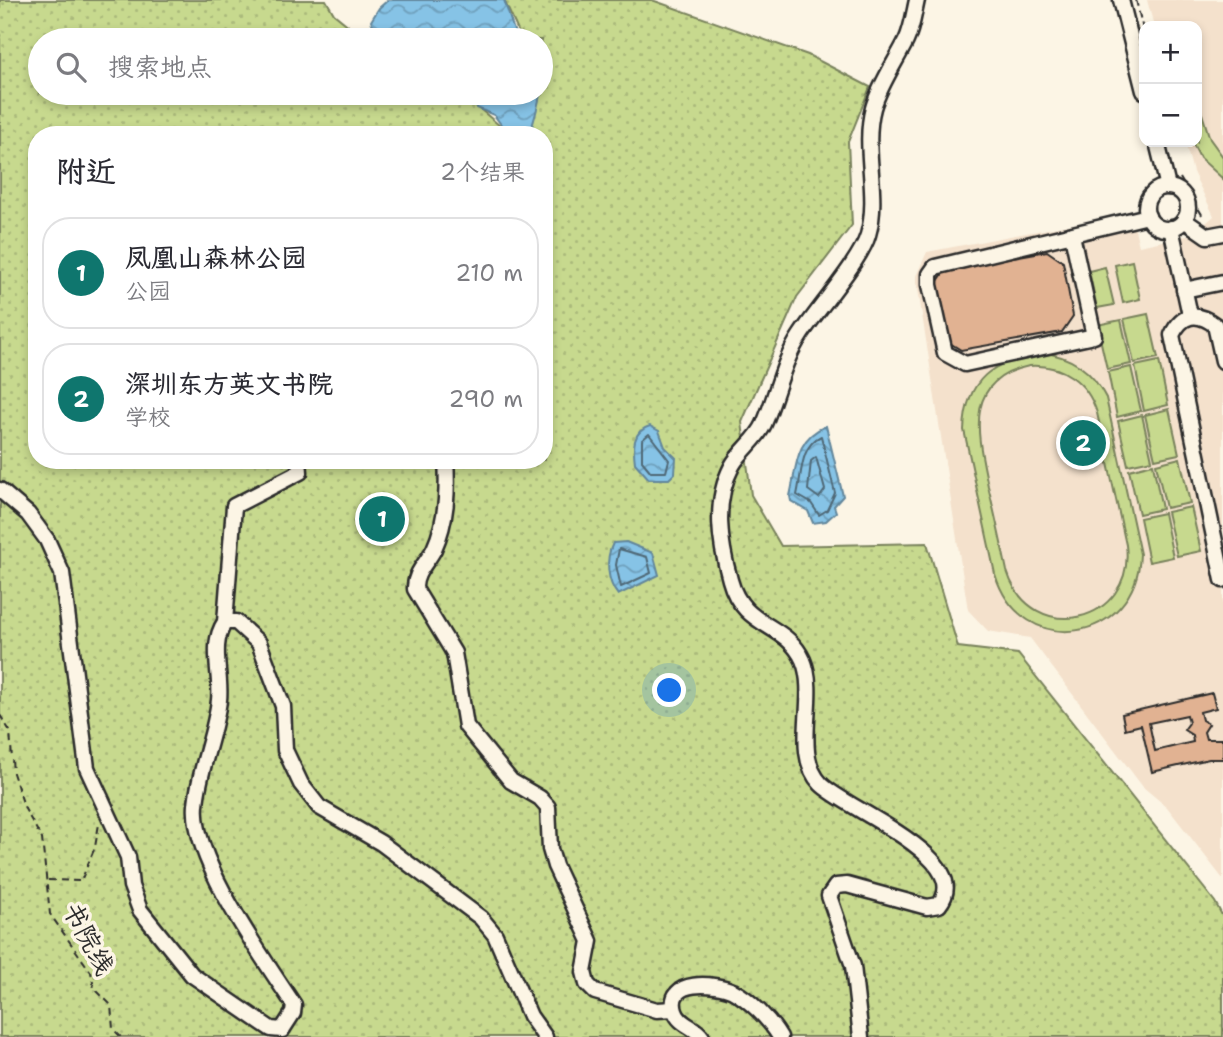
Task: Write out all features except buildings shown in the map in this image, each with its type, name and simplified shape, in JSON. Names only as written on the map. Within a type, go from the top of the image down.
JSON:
[{"type":"street","points":[[861,1037],[853,966],[829,896],[836,886],[846,885],[927,907],[939,905],[946,896],[946,881],[931,860],[905,836],[832,792],[821,784],[813,772],[809,755],[808,685],[804,660],[791,642],[753,618],[739,604],[721,546],[720,504],[732,466],[763,427],[784,366],[798,338],[868,237],[873,205],[869,160],[873,109],[907,39],[917,0]]},
{"type":"street","points":[[1121,0],[1142,84]]},
{"type":"street","points":[[1159,147],[1174,183],[1187,202],[1184,220],[1171,228],[1156,226],[1148,216],[1147,203],[1152,194],[1174,183]]},
{"type":"street","points":[[1072,235],[1094,336],[965,364],[945,353],[930,285],[930,274],[935,267],[1148,216]]},
{"type":"street","points":[[1184,220],[1207,236],[1223,233]]},
{"type":"street","points":[[1171,228],[1190,315]]},
{"type":"street","points":[[1184,290],[1223,282]]},
{"type":"street","points":[[1223,362],[1215,325],[1200,316],[1190,315],[1180,321],[1172,335],[1223,580]]},
{"type":"street","points":[[0,490],[29,514],[47,540],[62,573],[87,768],[128,857],[131,886],[140,910],[192,975],[271,1029],[282,1030],[293,1013],[294,1005],[222,889],[199,832],[196,806],[219,700],[216,647],[219,630],[225,622],[234,506],[300,472],[300,469]]},
{"type":"street","points":[[447,469],[448,495],[434,548],[414,580],[415,589],[454,653],[466,726],[510,781],[541,798],[548,807],[550,849],[555,866],[590,941],[584,972],[587,984],[595,992],[657,1010],[674,1009]]},
{"type":"street","points":[[225,622],[236,622],[260,643],[283,706],[285,750],[300,784],[319,807],[381,843],[481,918],[495,935],[530,1016],[545,1037]]},
{"type":"street","points":[[702,1037],[681,1022],[674,1009],[676,996],[685,987],[707,984],[733,991],[756,1009],[780,1037]]},
{"type":"path","points":[[1136,0],[1141,21]]},
{"type":"path","points":[[1174,183],[1207,223]]},
{"type":"path","points":[[0,715],[10,731],[13,773],[26,808],[42,839],[47,880]]},
{"type":"path","name":"书院线","points":[[103,802],[95,847],[81,881],[47,880],[50,914],[91,972],[94,988],[111,1005],[113,1029],[121,1037]]},
{"type":"shaded area","points":[[1147,0],[1223,0],[1223,879],[1167,807],[1143,787],[1030,638],[988,631],[968,610],[916,276],[927,252],[1131,213],[1139,246],[1192,235],[1214,216],[1193,172],[1186,147],[1202,147],[1202,21],[1153,21]]},
{"type":"green space","points":[[0,0],[326,0],[334,14],[351,28],[28,28],[28,105],[475,105],[500,126],[526,105],[553,105],[553,28],[517,28],[504,0],[652,0],[808,55],[870,87],[848,142],[852,225],[797,297],[742,422],[751,495],[781,546],[927,543],[958,647],[1018,654],[1215,902],[1223,917],[1223,1037],[0,1037]]},
{"type":"green space","points":[[1202,114],[1210,139],[1223,157],[1223,179],[1200,158],[1194,147],[1202,147]]},
{"type":"green space","points":[[1132,261],[1140,299],[1123,303],[1115,265]]},
{"type":"green space","points":[[1105,267],[1114,305],[1097,308],[1089,271]]},
{"type":"green space","points":[[1148,314],[1158,358],[1134,363],[1124,319]]},
{"type":"green space","points":[[1121,320],[1131,364],[1107,369],[1097,325]]},
{"type":"green space","points":[[1040,352],[1071,361],[1087,372],[1106,398],[1140,554],[1134,584],[1120,607],[1100,623],[1076,630],[1052,630],[1028,620],[1009,602],[995,574],[964,430],[970,397],[977,385],[996,367]],"holes":[[[1029,366],[1041,366],[1072,377],[1093,402],[1126,545],[1125,572],[1115,593],[1099,608],[1079,616],[1058,617],[1037,611],[1019,595],[1007,571],[981,448],[980,412],[984,397],[993,384],[1008,373]]]},
{"type":"green space","points":[[1159,361],[1168,405],[1144,411],[1135,366]]},
{"type":"green space","points":[[1131,367],[1141,411],[1117,417],[1108,372]]},
{"type":"green space","points":[[1169,409],[1179,454],[1155,459],[1145,415]]},
{"type":"green space","points":[[1142,415],[1152,460],[1128,465],[1118,421]]},
{"type":"green space","points":[[1180,458],[1190,503],[1166,508],[1156,464]]},
{"type":"green space","points":[[1153,464],[1162,509],[1139,514],[1129,470]]},
{"type":"green space","points":[[1191,507],[1201,551],[1177,556],[1167,512]]},
{"type":"green space","points":[[1164,513],[1173,557],[1149,562],[1140,518]]},
{"type":"water","points":[[388,0],[504,0],[513,28],[374,28],[371,21]]},
{"type":"water","points":[[476,105],[538,105],[532,126],[502,126],[494,115],[477,108]]},
{"type":"water","points":[[650,426],[659,431],[665,447],[676,458],[675,473],[669,479],[649,479],[635,463],[634,446],[637,436]]},
{"type":"water","points":[[826,426],[843,496],[834,506],[836,512],[826,521],[813,523],[808,511],[791,501],[790,496],[802,446],[808,438]]},
{"type":"water","points":[[626,542],[653,553],[659,575],[618,595],[609,577],[609,556],[613,543]]},
{"type":"place","name":"深圳东方英文书院","points":[[1083,443]]},
{"type":"place","name":"凤凰山森林公园","points":[[382,519]]}]
